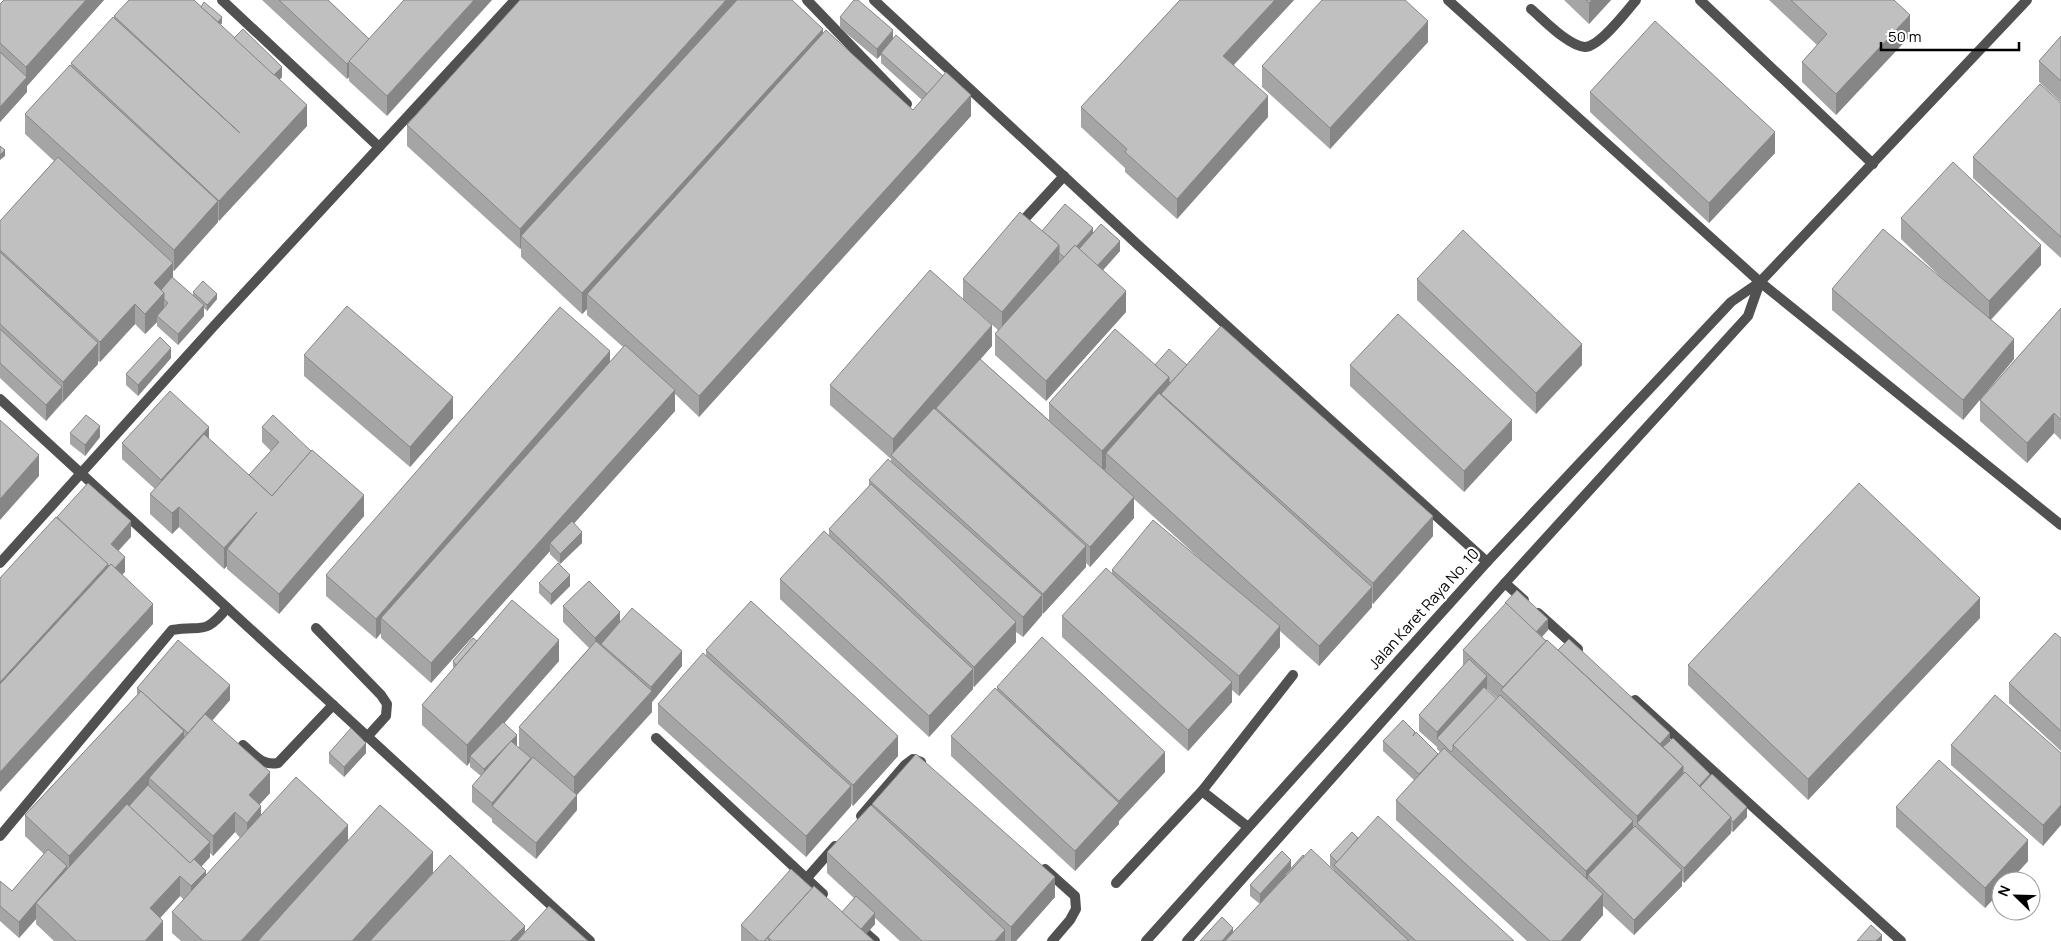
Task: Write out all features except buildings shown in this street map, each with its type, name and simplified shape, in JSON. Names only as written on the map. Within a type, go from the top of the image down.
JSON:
[{"type":"street","points":[[222,0],[379,147]]},
{"type":"street","points":[[0,563],[213,327],[515,0]]},
{"type":"street","points":[[807,0],[907,104]]},
{"type":"street","points":[[874,0],[1487,562]]},
{"type":"street","points":[[1448,0],[1760,282],[2061,525]]},
{"type":"street","points":[[1531,9],[1570,41],[1584,47],[1595,43],[1636,0]]},
{"type":"street","points":[[1700,0],[1873,164]]},
{"type":"street","points":[[1187,941],[1505,583],[1748,316],[1760,282],[2027,0]]},
{"type":"street","points":[[1009,236],[1064,176]]},
{"type":"street","name":"Jalan Karet Raya No. 10","points":[[1146,941],[1487,562],[1731,302],[1760,282]]},
{"type":"street","points":[[0,399],[590,941]]},
{"type":"street","points":[[1505,583],[1586,656]]},
{"type":"street","points":[[0,836],[172,630],[188,627],[204,629],[215,623],[227,608]]},
{"type":"street","points":[[316,628],[381,695],[386,704],[386,716],[367,736]]},
{"type":"street","points":[[1116,883],[1202,791],[1293,675]]},
{"type":"street","points":[[1630,696],[1901,941]]},
{"type":"street","points":[[244,745],[263,763],[270,765],[278,764],[333,705]]},
{"type":"street","points":[[656,738],[834,904]]},
{"type":"street","points":[[856,822],[905,765],[913,759],[926,764],[933,770]]},
{"type":"street","points":[[1202,791],[1248,827]]},
{"type":"street","points":[[806,879],[843,836]]},
{"type":"street","points":[[1038,862],[1075,896],[1076,909],[1070,920],[1052,941]]},
{"type":"street","points":[[867,934],[875,941]]}]
